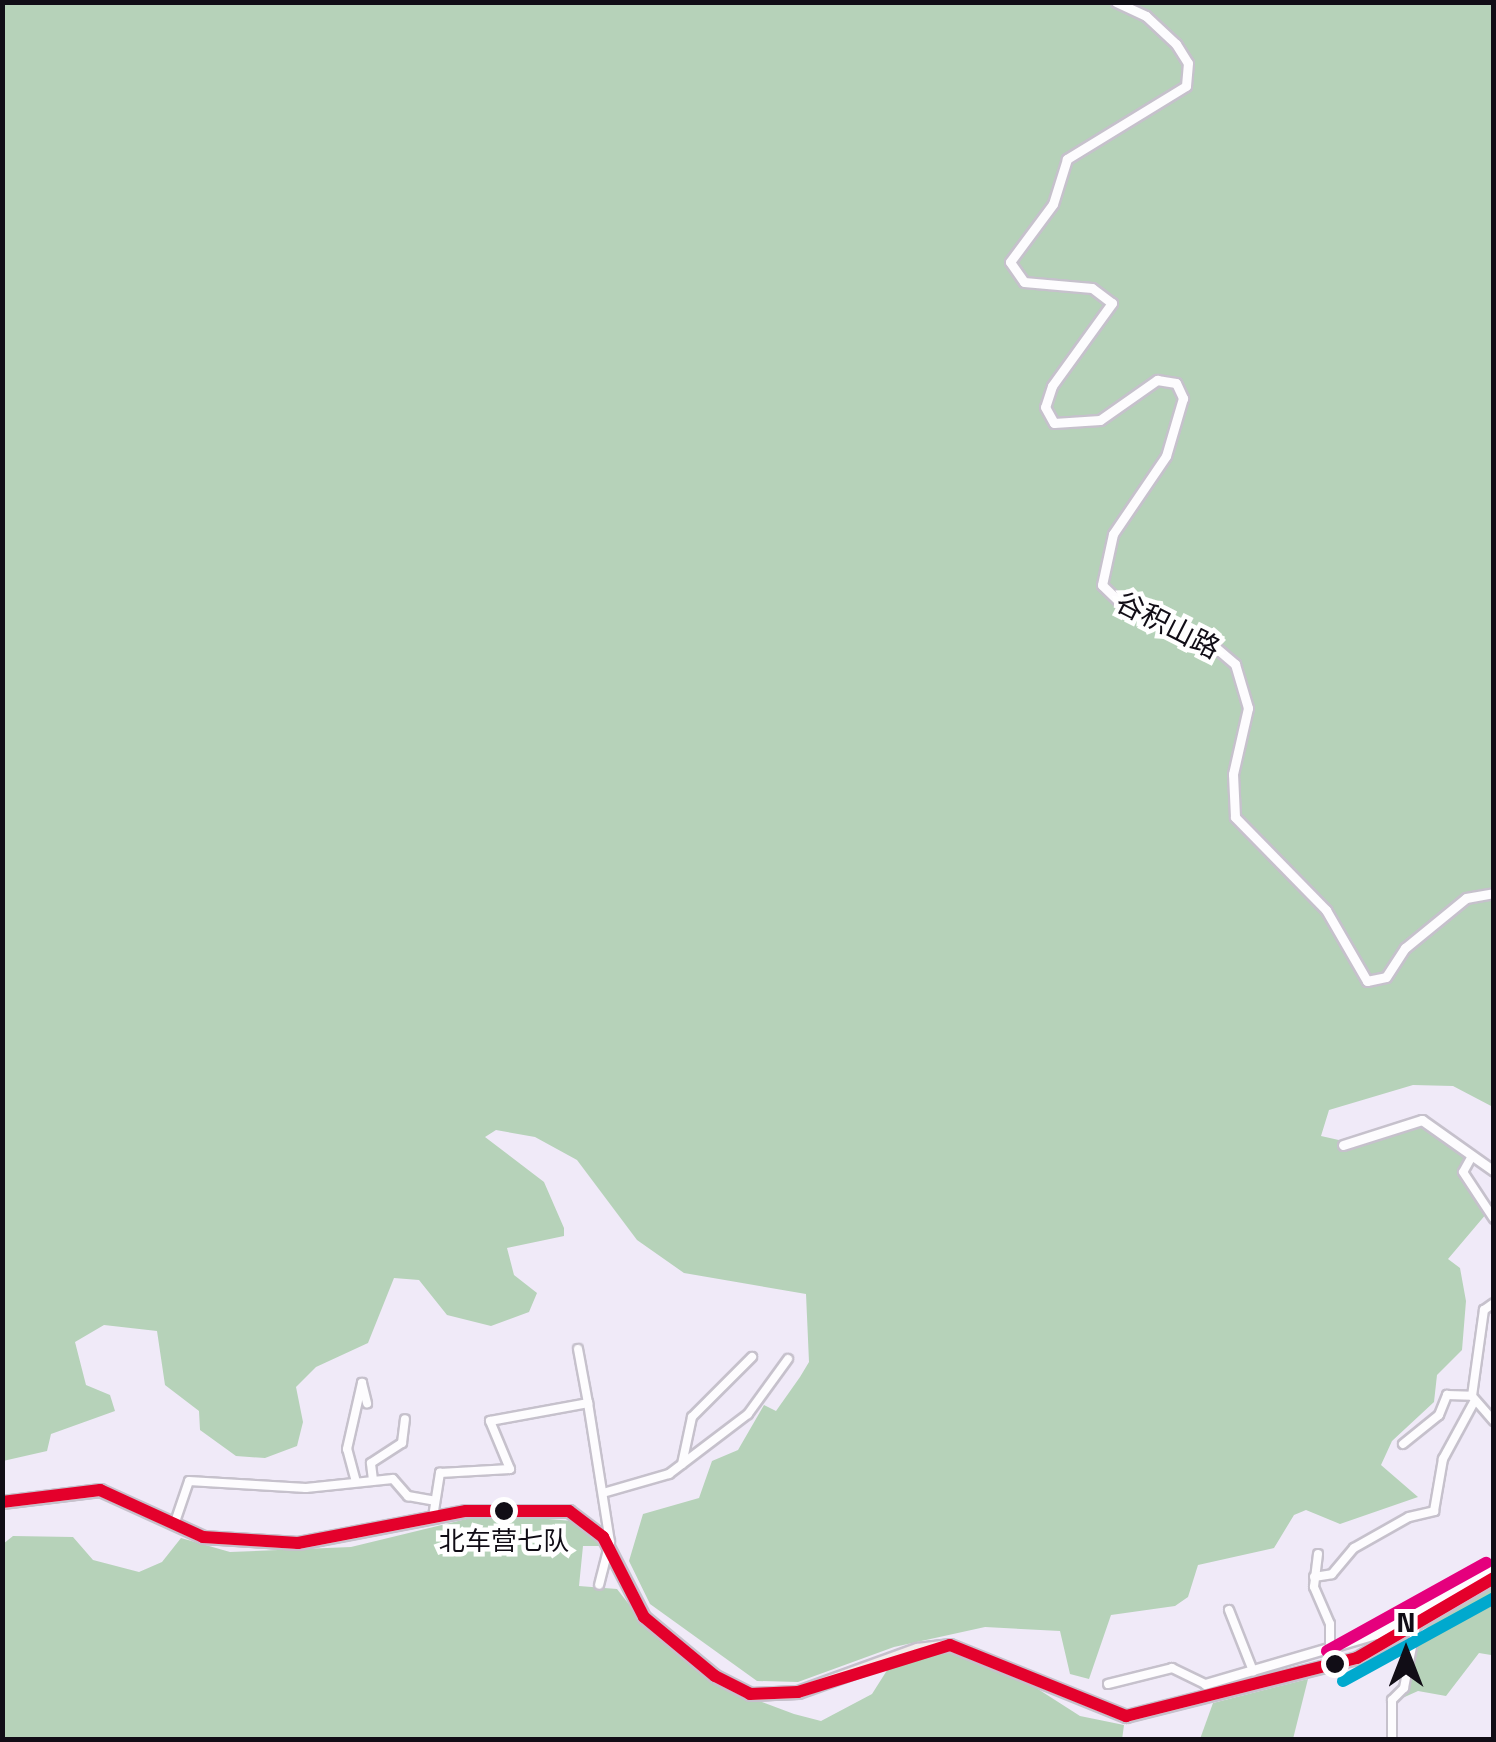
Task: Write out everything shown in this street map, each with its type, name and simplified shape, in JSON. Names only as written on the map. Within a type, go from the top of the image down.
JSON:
[{"type":"main road","points":[[2,1502],[100,1490],[174,1525],[220,1540],[298,1543],[504,1508],[570,1511],[590,1522],[609,1548],[628,1596],[656,1629],[716,1676],[764,1696],[939,1644],[982,1654],[1106,1713],[1140,1715],[1342,1664],[1494,1578]]},
{"type":"street","name":"谷积山路","points":[[1116,2],[1146,16],[1176,44],[1188,63],[1186,86],[1067,159],[1053,204],[1010,262],[1024,282],[1092,288],[1112,302],[1052,386],[1045,406],[1054,423],[1100,420],[1157,380],[1176,383],[1183,398],[1166,456],[1113,534],[1102,585],[1121,606],[1201,635],[1235,664],[1248,708],[1234,768],[1234,817],[1326,910],[1367,980],[1386,977],[1405,948],[1466,898],[1494,893]]},
{"type":"street","points":[[1343,1145],[1422,1120],[1494,1171]]},
{"type":"street","points":[[1472,1156],[1463,1172],[1494,1220]]},
{"type":"street","points":[[1314,1578],[1332,1574],[1354,1548],[1410,1517],[1434,1511],[1443,1458],[1473,1399],[1484,1310],[1494,1303]]},
{"type":"street","points":[[578,1349],[609,1548],[599,1585]]},
{"type":"street","points":[[682,1464],[692,1417],[752,1357]]},
{"type":"street","points":[[603,1493],[682,1464],[748,1414],[788,1358]]},
{"type":"street","points":[[356,1482],[347,1448],[362,1382],[367,1403]]},
{"type":"street","points":[[1403,1444],[1439,1415],[1447,1396],[1473,1399],[1494,1421]]},
{"type":"street","points":[[434,1517],[440,1474],[510,1469],[490,1422],[588,1403]]},
{"type":"street","points":[[373,1480],[371,1463],[402,1443],[406,1418]]},
{"type":"street","points":[[174,1525],[189,1481],[306,1488],[393,1479],[408,1496],[435,1500]]},
{"type":"street","points":[[1318,1554],[1314,1578],[1330,1650]]},
{"type":"street","points":[[1108,1684],[1172,1668],[1205,1684],[1330,1650],[1402,1622],[1494,1566]]},
{"type":"street","points":[[1229,1610],[1252,1670]]},
{"type":"street","points":[[1392,1740],[1392,1700],[1409,1674],[1418,1621]]},
{"type":"green space","points":[[2,3],[1493,3],[1493,1107],[1453,1086],[1413,1085],[1329,1110],[1321,1136],[1352,1143],[1418,1122],[1468,1152],[1461,1164],[1487,1213],[1448,1259],[1460,1268],[1466,1301],[1462,1350],[1437,1375],[1434,1402],[1392,1441],[1381,1465],[1418,1497],[1340,1524],[1306,1510],[1294,1515],[1274,1548],[1198,1565],[1188,1597],[1175,1606],[1111,1615],[1089,1679],[1070,1674],[1060,1631],[985,1627],[894,1647],[798,1682],[757,1681],[650,1604],[629,1561],[643,1514],[699,1498],[712,1461],[738,1450],[764,1405],[776,1411],[800,1377],[809,1362],[806,1294],[684,1273],[637,1240],[577,1160],[535,1137],[496,1130],[485,1137],[544,1182],[564,1228],[564,1236],[507,1248],[514,1275],[537,1293],[529,1312],[491,1326],[447,1315],[419,1280],[394,1278],[368,1343],[316,1367],[296,1387],[303,1422],[297,1446],[265,1458],[236,1456],[200,1430],[199,1411],[165,1385],[157,1331],[104,1325],[75,1342],[86,1385],[110,1395],[115,1411],[51,1434],[47,1451],[3,1461]]},
{"type":"green space","points":[[487,1514],[573,1521],[601,1546],[583,1546],[579,1586],[617,1589],[642,1621],[754,1699],[794,1714],[821,1721],[872,1694],[891,1664],[950,1649],[1002,1666],[1080,1716],[1124,1725],[1122,1740],[3,1740],[3,1544],[13,1536],[73,1537],[93,1560],[139,1572],[162,1562],[181,1538],[230,1552],[351,1547]]},
{"type":"green space","points":[[1493,1585],[1493,1681],[1491,1655],[1479,1653],[1446,1696],[1418,1691],[1398,1700],[1409,1645],[1441,1613]]},
{"type":"green space","points":[[1308,1679],[1293,1739],[1200,1739],[1213,1703]]},
{"type":"transit line","points":[[2,1502],[100,1490],[203,1537],[298,1543],[466,1511],[569,1511],[603,1537],[644,1617],[715,1676],[750,1694],[798,1692],[950,1645],[1126,1716],[1357,1658],[1494,1578]]},
{"type":"transit line","points":[[1327,1651],[1486,1563]]},
{"type":"transit line","points":[[1343,1681],[1494,1598]]},
{"type":"place","name":"北车营七队","points":[[504,1511]]}]
